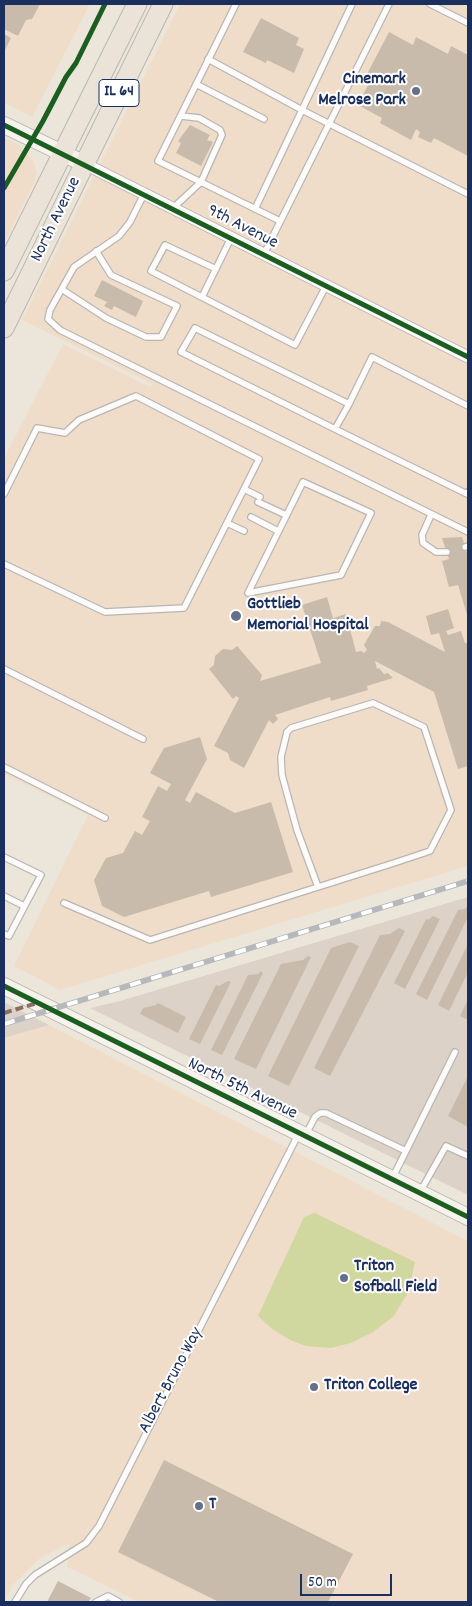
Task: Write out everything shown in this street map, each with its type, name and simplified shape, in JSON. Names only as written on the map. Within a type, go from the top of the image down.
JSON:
[{"type":"main road","name":"North Avenue","points":[[4,271],[137,4]]},
{"type":"main road","name":"North Avenue","points":[[4,328],[164,4]]},
{"type":"street","name":"9th Avenue","points":[[4,125],[468,357]]},
{"type":"street","name":"North 5th Avenue","points":[[4,986],[468,1217]]},
{"type":"lane","points":[[236,4],[158,161],[280,221]]},
{"type":"lane","points":[[255,209],[352,4]]},
{"type":"lane","points":[[264,254],[389,4]]},
{"type":"lane","points":[[430,4],[468,24]]},
{"type":"lane","points":[[208,59],[302,110],[468,194]]},
{"type":"lane","points":[[196,84],[264,119]]},
{"type":"lane","points":[[172,208],[201,182],[222,135],[220,130],[198,118],[181,116]]},
{"type":"lane","points":[[144,194],[130,222],[119,236],[74,267],[63,290],[50,310],[48,319],[60,330],[468,532]]},
{"type":"lane","points":[[202,298],[231,238]]},
{"type":"lane","points":[[216,268],[165,245],[151,271],[295,346],[326,286]]},
{"type":"lane","points":[[63,290],[106,318],[146,337],[161,337],[177,306],[111,275],[96,251]]},
{"type":"lane","points":[[349,404],[194,328],[182,352],[468,493]]},
{"type":"lane","points":[[335,429],[372,358],[468,406]]},
{"type":"lane","points":[[4,494],[37,428],[64,433],[79,420],[136,396],[258,459],[184,608],[105,612],[4,564]]},
{"type":"lane","points":[[303,482],[370,513],[341,574],[248,593],[278,530],[303,482]]},
{"type":"lane","points":[[244,489],[286,516]]},
{"type":"lane","points":[[431,515],[422,535],[423,543],[436,552],[447,552]]},
{"type":"lane","points":[[251,517],[278,530]]},
{"type":"lane","points":[[227,523],[244,531]]},
{"type":"lane","points":[[4,669],[144,739]]},
{"type":"lane","points":[[64,903],[150,940],[318,887],[430,851],[451,810],[424,727],[373,704],[291,728],[287,732],[281,757],[282,776],[297,830],[318,887]]},
{"type":"lane","points":[[4,767],[105,818]]},
{"type":"lane","points":[[4,857],[40,875],[9,936],[4,934]]},
{"type":"lane","points":[[4,896],[24,906]]},
{"type":"lane","points":[[392,1179],[455,1052]]},
{"type":"lane","name":"Albert Bruno Way","points":[[15,1602],[26,1584],[35,1575],[86,1543],[99,1526],[136,1450],[158,1412],[302,1134],[314,1117],[320,1113],[326,1113],[406,1151]]},
{"type":"lane","points":[[420,1193],[446,1146],[468,1156]]},
{"type":"lane","points":[[96,1602],[108,1596],[119,1602]]},
{"type":"shaded area","points":[[4,4],[90,4],[32,117],[4,103]]},
{"type":"shaded area","name":"Gottlieb Memorial Hospital","points":[[180,4],[468,4],[468,866],[60,990],[14,966],[88,815],[4,774],[4,458],[63,344],[150,387],[153,384],[22,320]]},
{"type":"shaded area","points":[[4,137],[19,145],[28,154],[34,162],[37,173],[4,244]]},
{"type":"shaded area","points":[[468,897],[468,1195],[90,1008],[120,1001]]},
{"type":"shaded area","points":[[4,1002],[49,1025],[4,1038]]},
{"type":"shaded area","points":[[49,1025],[468,1241],[468,1602],[139,1602],[67,1567],[69,1544],[39,1559],[13,1585],[4,1602],[4,1038]]},
{"type":"green space","name":"Triton Sofball Field","points":[[315,1213],[415,1262],[408,1293],[393,1317],[373,1332],[351,1343],[331,1348],[306,1346],[290,1340],[272,1329],[258,1316],[304,1217]]},
{"type":"building","points":[[4,4],[40,4],[32,19],[26,20],[18,36],[4,29]]},
{"type":"building","points":[[261,18],[299,38],[296,45],[304,49],[294,73],[267,60],[266,63],[243,52]]},
{"type":"building","name":"Cinemark Melrose Park","points":[[389,32],[413,45],[416,37],[448,54],[451,46],[468,55],[468,156],[434,138],[431,143],[418,137],[420,132],[416,129],[411,140],[380,123],[382,118],[358,105],[372,77],[367,74]]},
{"type":"building","points":[[4,34],[11,38],[4,52]]},
{"type":"building","points":[[190,125],[210,135],[207,140],[213,142],[201,166],[176,153],[181,143],[178,141]]},
{"type":"building","points":[[102,280],[143,301],[136,317],[114,306],[112,310],[104,306],[107,302],[94,296]]},
{"type":"building","points":[[462,537],[468,556],[468,618],[458,585],[449,587],[442,561],[449,559],[442,538]]},
{"type":"building","points":[[327,597],[333,618],[346,614],[356,652],[361,651],[364,653],[367,650],[364,645],[375,626],[380,626],[381,621],[388,622],[445,652],[439,633],[431,635],[426,616],[448,609],[454,628],[446,631],[448,635],[461,631],[465,643],[468,643],[468,766],[458,769],[434,692],[375,661],[377,669],[379,668],[384,674],[388,673],[393,678],[367,686],[368,690],[331,701],[330,697],[275,715],[278,719],[273,724],[269,720],[244,768],[230,760],[228,753],[214,746],[239,698],[236,696],[233,699],[209,669],[214,665],[215,656],[223,649],[232,650],[237,646],[262,675],[260,681],[321,663],[302,605]]},
{"type":"building","points":[[200,737],[207,759],[185,800],[190,803],[196,792],[235,813],[271,802],[293,872],[211,897],[209,891],[124,917],[102,906],[94,880],[106,858],[123,853],[135,831],[142,835],[150,821],[142,817],[158,786],[167,791],[171,784],[150,773],[164,748]]},
{"type":"building","points":[[466,907],[468,908],[468,917],[427,1000],[416,994],[458,910],[465,909]]},
{"type":"building","points":[[433,916],[440,919],[405,989],[394,983],[426,919],[428,920]]},
{"type":"building","points":[[399,928],[405,931],[330,1076],[314,1068],[380,935],[390,934]]},
{"type":"building","points":[[350,942],[359,946],[289,1086],[268,1076],[331,948]]},
{"type":"building","points":[[468,944],[468,972],[449,1011],[438,1005]]},
{"type":"building","points":[[308,956],[311,957],[256,1069],[234,1059],[281,964],[303,960]]},
{"type":"building","points":[[260,971],[263,973],[222,1055],[211,1050],[248,975],[259,974]]},
{"type":"building","points":[[228,981],[231,982],[200,1044],[189,1039],[216,985],[219,986]]},
{"type":"building","points":[[468,999],[468,1020],[460,1016]]},
{"type":"building","points":[[158,1003],[186,1017],[178,1033],[140,1014],[143,1008]]},
{"type":"building","points":[[468,1076],[468,1127],[448,1116]]},
{"type":"building","name":"T","points":[[164,1460],[353,1554],[328,1602],[219,1602],[118,1552]]},
{"type":"building","points":[[58,1581],[91,1598],[88,1602],[47,1602]]},
{"type":"railway","points":[[4,1024],[468,881]]},
{"type":"marked path","points":[[4,1013],[37,1003]]},
{"type":"cycle path","points":[[4,188],[66,77],[76,63],[105,4]]},
{"type":"cycle path","points":[[4,125],[468,357]]},
{"type":"cycle path","points":[[4,986],[468,1217]]},
{"type":"place","name":"Cinemark Melrose Park","points":[[416,91]]},
{"type":"place","name":"Gottlieb Memorial Hospital","points":[[236,616]]},
{"type":"place","name":"Triton Sofball Field","points":[[344,1278]]},
{"type":"place","name":"Triton College","points":[[314,1387]]},
{"type":"place","name":"T","points":[[199,1506]]}]
